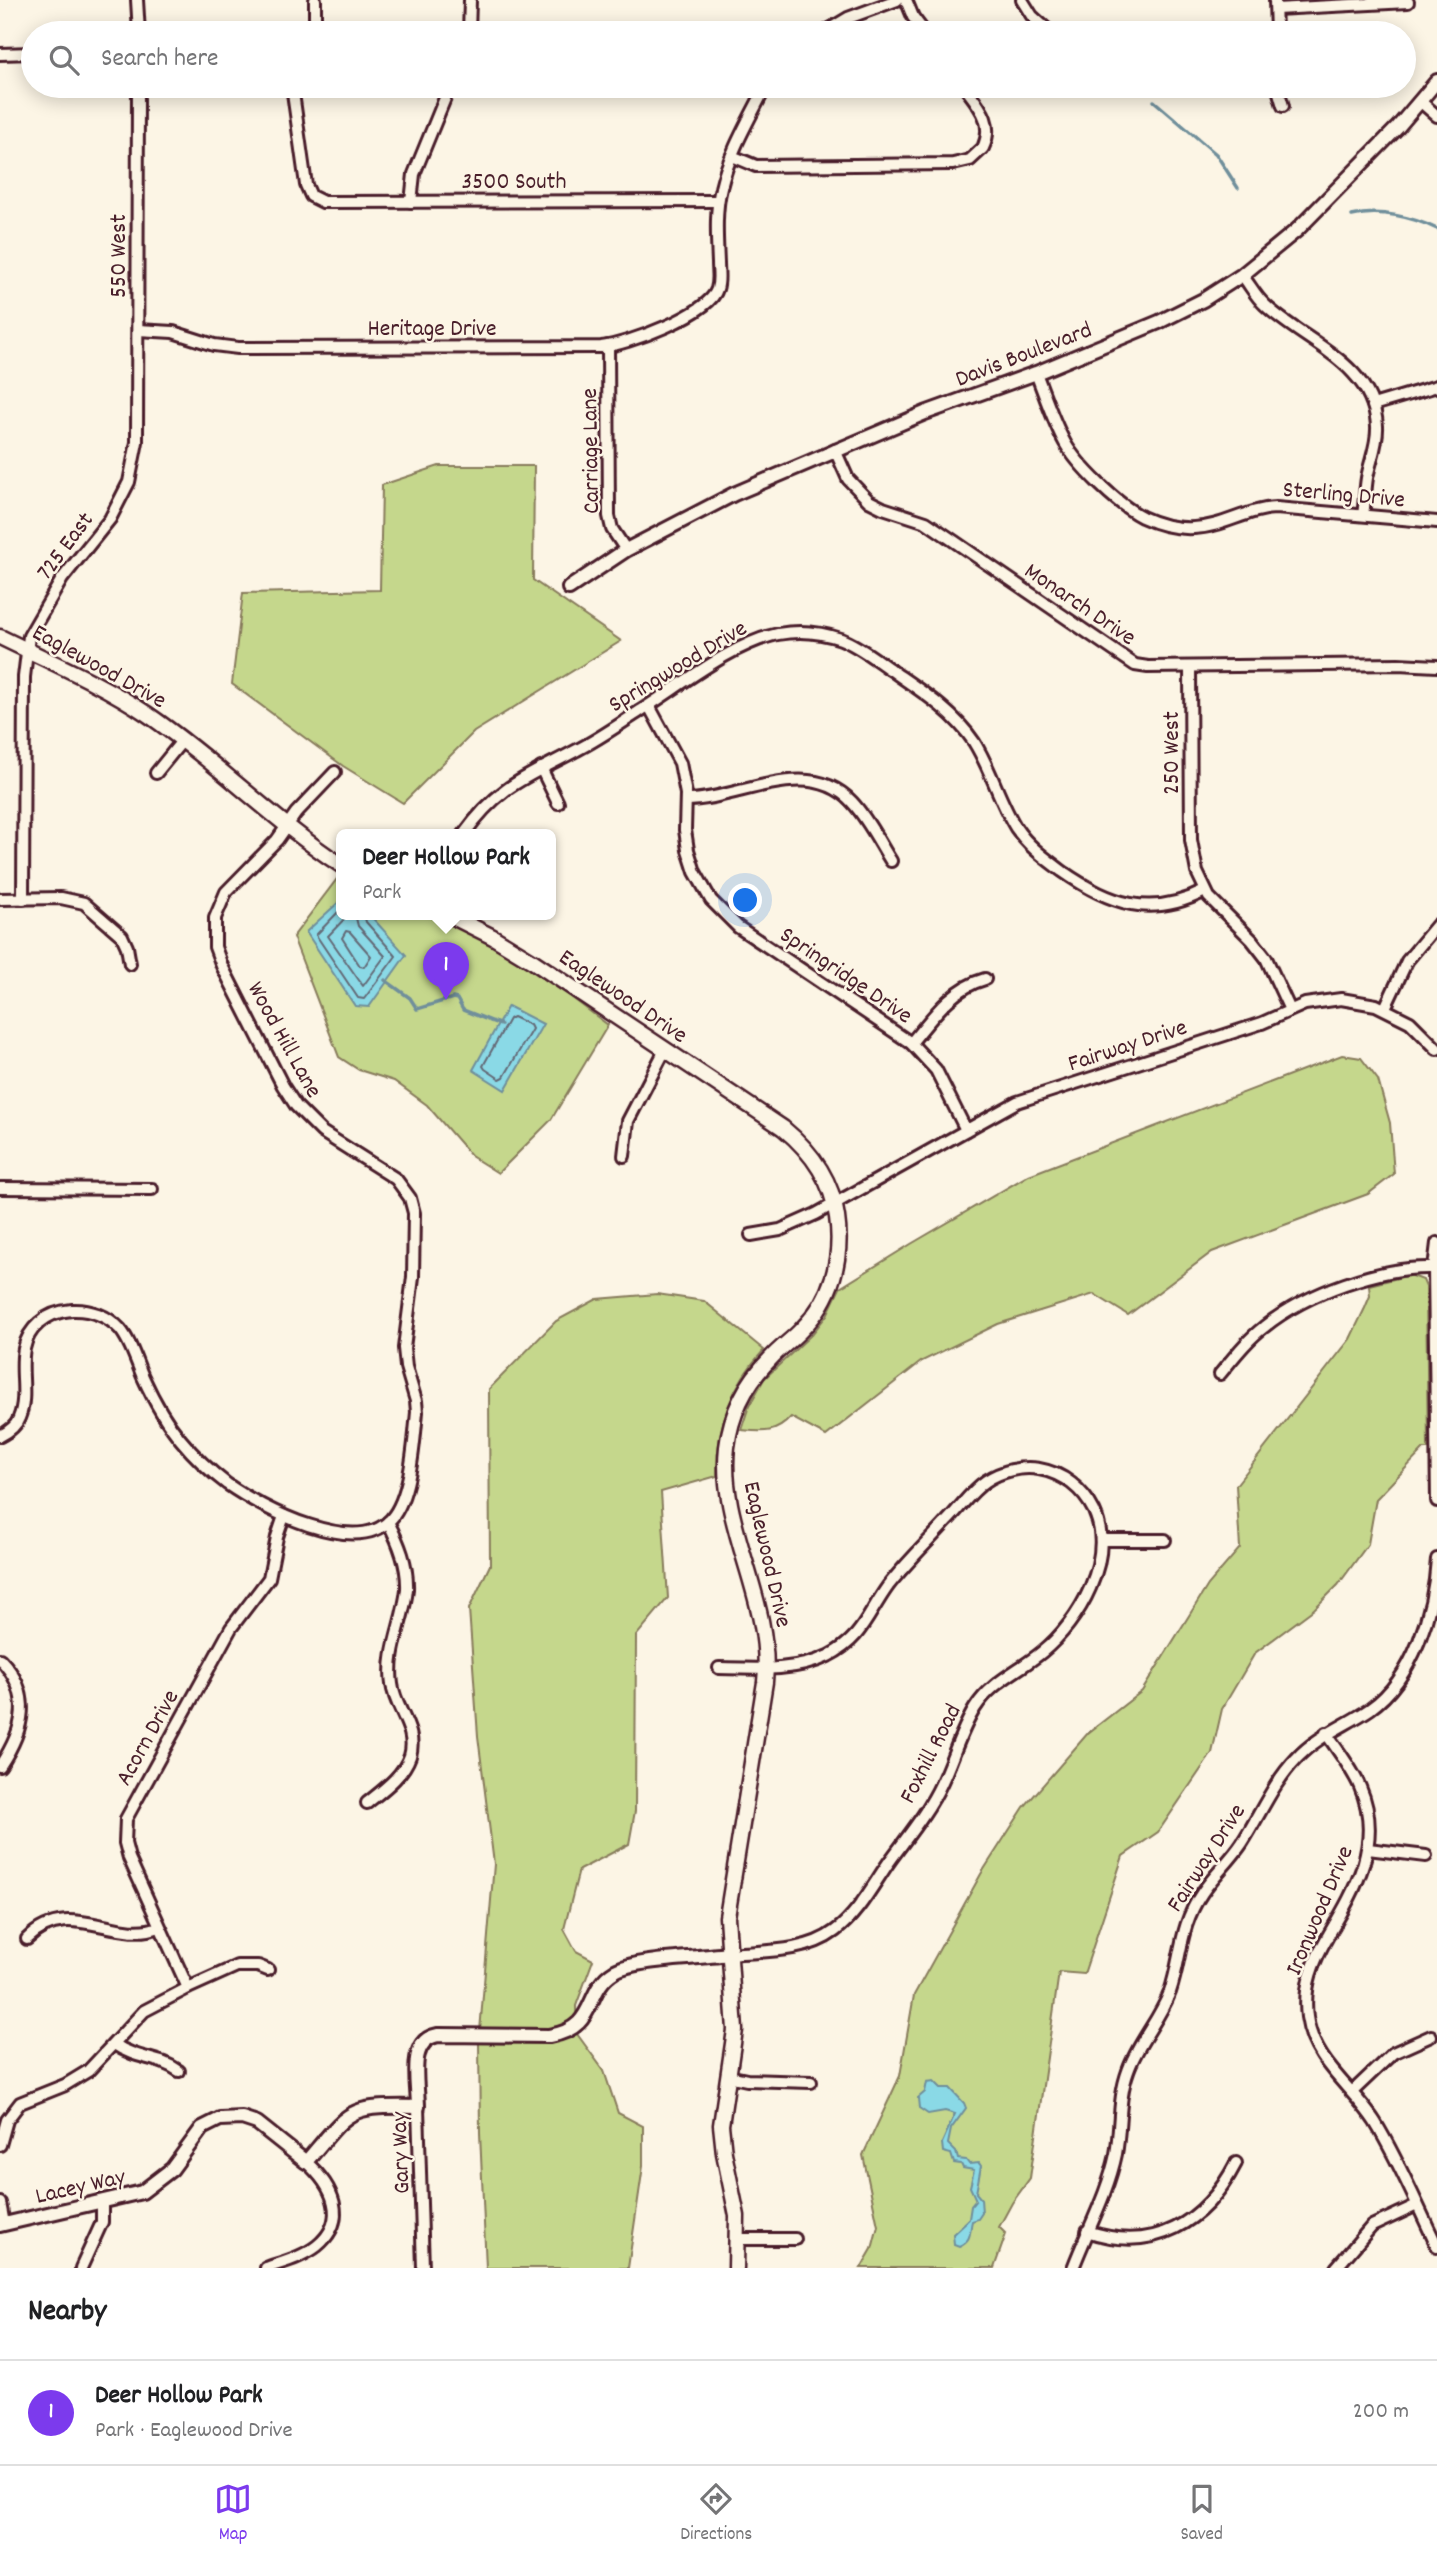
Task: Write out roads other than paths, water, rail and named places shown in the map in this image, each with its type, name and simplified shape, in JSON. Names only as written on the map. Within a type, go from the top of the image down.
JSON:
[{"type":"main road","name":"Eaglewood Drive","points":[[0,637],[130,704],[182,741],[336,861]]},
{"type":"main road","name":"Eaglewood Drive","points":[[459,920],[493,937],[794,1138],[820,1169],[835,1204],[840,1245],[831,1287],[810,1321],[754,1378],[737,1411],[727,1448],[726,1474],[730,1499],[764,1626],[767,1668],[726,1917],[735,2030],[723,2110],[722,2140],[737,2216],[737,2268]]},
{"type":"street","points":[[137,0],[138,21]]},
{"type":"street","points":[[315,0],[315,21]]},
{"type":"street","points":[[469,21],[470,0]]},
{"type":"street","points":[[841,21],[866,5],[897,0]]},
{"type":"street","points":[[906,0],[916,21]]},
{"type":"street","points":[[1022,0],[1038,21]]},
{"type":"street","points":[[1275,5],[1408,2]]},
{"type":"street","points":[[0,54],[21,54]]},
{"type":"street","name":"Davis Boulevard","points":[[569,587],[626,550],[734,494],[925,413],[1036,373],[1181,311],[1242,275],[1297,230],[1352,175],[1437,81]]},
{"type":"street","name":"550 West","points":[[138,98],[139,425]]},
{"type":"street","name":"3500 South","points":[[294,98],[305,181],[311,196],[328,202],[718,201]]},
{"type":"street","points":[[411,202],[414,174],[445,98]]},
{"type":"street","points":[[718,201],[732,156],[760,98]]},
{"type":"street","points":[[732,156],[756,166],[965,162],[983,148],[987,137],[986,117],[973,98]]},
{"type":"street","points":[[1281,98],[1283,106]]},
{"type":"street","points":[[1420,102],[1437,116]]},
{"type":"street","name":"Heritage Drive","points":[[138,330],[173,332],[229,348],[608,346],[647,335],[705,304],[715,295],[719,280],[718,201]]},
{"type":"street","points":[[1242,275],[1265,306],[1347,366],[1366,387],[1373,405],[1377,438],[1367,478],[1363,515]]},
{"type":"street","name":"Carriage Lane","points":[[608,346],[609,516],[612,529],[626,550]]},
{"type":"street","name":"Sterling Drive","points":[[1036,373],[1059,430],[1072,453],[1090,475],[1142,516],[1170,526],[1191,528],[1219,524],[1267,508],[1437,522]]},
{"type":"street","points":[[1373,405],[1437,386]]},
{"type":"street","name":"725 East","points":[[23,898],[24,677],[29,636],[62,579],[103,530],[125,490],[135,454],[139,425]]},
{"type":"street","name":"Monarch Drive","points":[[835,450],[848,479],[863,496],[876,505],[926,522],[1135,665],[1437,666]]},
{"type":"street","name":"Springwood Drive","points":[[468,829],[498,795],[518,780],[584,746],[737,649],[756,640],[793,632],[817,633],[840,639],[863,650],[954,718],[982,757],[1010,817],[1023,837],[1041,855],[1088,889],[1120,902],[1143,906],[1177,903],[1205,891]]},
{"type":"street","name":"250 West","points":[[1190,667],[1191,840],[1194,863],[1205,891]]},
{"type":"street","name":"Springridge Drive","points":[[649,706],[680,763],[686,800],[685,831],[691,862],[705,892],[738,927],[911,1043],[928,1060],[942,1080],[966,1130]]},
{"type":"street","points":[[156,773],[182,741]]},
{"type":"street","points":[[541,768],[558,803]]},
{"type":"street","name":"Wood Hill Lane","points":[[335,772],[276,840],[232,884],[221,900],[214,928],[215,947],[222,966],[290,1097],[322,1132],[396,1179],[407,1191],[413,1205],[413,1287],[404,1348],[417,1412],[403,1499],[388,1522]]},
{"type":"street","points":[[686,800],[706,799],[794,780],[823,784],[842,793],[853,803],[891,862]]},
{"type":"street","points":[[1205,891],[1215,905],[1259,949],[1272,969],[1290,1010]]},
{"type":"street","points":[[0,898],[69,899],[91,907],[122,936],[130,964]]},
{"type":"street","points":[[1385,1008],[1407,961],[1437,925]]},
{"type":"street","points":[[911,1043],[955,993],[985,979]]},
{"type":"street","name":"Fairway Drive","points":[[751,1235],[780,1230],[835,1204],[1017,1102],[1262,1023],[1290,1010],[1317,1002],[1341,999],[1385,1008],[1417,1028],[1437,1049]]},
{"type":"street","points":[[624,1156],[628,1121],[653,1068],[665,1050]]},
{"type":"street","points":[[0,1188],[152,1189]]},
{"type":"street","points":[[1437,1243],[1434,1268],[1437,1501]]},
{"type":"street","points":[[1220,1374],[1263,1327],[1300,1303],[1389,1270],[1434,1268]]},
{"type":"street","points":[[0,1436],[13,1427],[20,1417],[22,1352],[29,1334],[40,1322],[55,1313],[90,1311],[110,1320],[122,1332],[160,1410],[191,1452],[235,1489],[285,1516],[324,1529],[351,1534],[368,1533],[388,1522],[404,1558],[407,1585],[391,1661],[391,1680],[395,1697],[411,1731],[411,1748],[407,1763],[398,1775],[367,1803]]},
{"type":"street","name":"Foxhill Road","points":[[425,2039],[438,2035],[540,2036],[564,2033],[582,2019],[602,1983],[621,1968],[803,1946],[829,1935],[844,1924],[935,1795],[978,1703],[1000,1681],[1044,1650],[1072,1620],[1091,1582],[1101,1540],[1095,1513],[1073,1484],[1054,1473],[1029,1468],[1006,1471],[985,1482],[971,1495],[891,1583],[864,1626],[844,1646],[807,1664],[767,1668],[719,1668]]},
{"type":"street","name":"Acorn Drive","points":[[188,1988],[128,1858],[125,1843],[126,1819],[231,1628],[269,1578],[277,1537],[285,1516]]},
{"type":"street","points":[[1101,1540],[1165,1540]]},
{"type":"street","name":"Fairway Drive","points":[[1073,2268],[1116,2155],[1122,2094],[1127,2073],[1137,2050],[1165,2005],[1174,1978],[1182,1934],[1190,1915],[1202,1893],[1242,1842],[1284,1773],[1309,1746],[1326,1733],[1372,1708],[1403,1672],[1423,1628],[1433,1592],[1437,1559]]},
{"type":"street","points":[[0,1659],[15,1679],[21,1704],[17,1738],[0,1766]]},
{"type":"street","name":"Ironwood Drive","points":[[1326,1733],[1362,1790],[1369,1824],[1368,1849],[1360,1879],[1316,1958],[1306,1991],[1307,2017],[1313,2041],[1327,2066],[1352,2092],[1380,2131],[1437,2246]]},
{"type":"street","points":[[1368,1849],[1426,1856]]},
{"type":"street","points":[[27,1939],[40,1927],[63,1921],[144,1931],[159,1927]]},
{"type":"street","points":[[0,2145],[6,2120],[20,2103],[81,2076],[96,2064],[144,2011],[237,1966],[258,1966],[268,1970]]},
{"type":"street","points":[[1352,2092],[1393,2053],[1431,2036]]},
{"type":"street","name":"Gary Way","points":[[423,2268],[418,2052],[425,2039]]},
{"type":"street","points":[[114,2043],[131,2055],[161,2061],[179,2071]]},
{"type":"street","points":[[728,2076],[747,2080],[811,2082]]},
{"type":"street","points":[[306,2162],[339,2123],[357,2110],[418,2107]]},
{"type":"street","name":"Lacey Way","points":[[2,2224],[135,2195],[158,2182],[172,2169],[197,2133],[207,2124],[220,2119],[242,2118],[257,2123],[323,2178],[332,2192],[335,2209],[332,2225],[323,2240],[311,2250],[266,2268]]},
{"type":"street","points":[[1087,2231],[1105,2237],[1127,2239],[1151,2236],[1175,2228],[1209,2205],[1224,2187],[1236,2163]]},
{"type":"street","points":[[0,2203],[2,2224]]},
{"type":"street","points":[[80,2268],[102,2222],[102,2203]]},
{"type":"street","points":[[1336,2268],[1372,2226],[1417,2205]]},
{"type":"street","points":[[738,2239],[795,2239]]},
{"type":"water","points":[[336,905],[336,920],[374,920],[406,955],[369,1007],[355,1006],[306,932]]},
{"type":"water","points":[[508,1006],[543,1024],[505,1090],[473,1070]]},
{"type":"water","points":[[934,2081],[941,2088],[950,2088],[966,2108],[951,2129],[948,2144],[956,2152],[958,2159],[966,2160],[969,2164],[979,2163],[981,2166],[976,2193],[981,2199],[982,2213],[978,2219],[972,2221],[970,2235],[959,2246],[954,2244],[953,2234],[969,2219],[971,2206],[976,2200],[970,2187],[974,2170],[954,2163],[951,2154],[943,2152],[942,2143],[955,2114],[945,2111],[928,2114],[919,2108],[918,2098],[925,2092],[927,2082]]},
{"type":"waterway","points":[[1154,101],[1216,154],[1238,188]]},
{"type":"waterway","points":[[1352,216],[1373,213],[1396,215],[1437,229]]},
{"type":"waterway","points":[[385,980],[410,998],[417,1009],[453,998],[457,999],[463,1010],[501,1025]]},
{"type":"place","name":"Deer Hollow Park","points":[[446,1000]]}]
